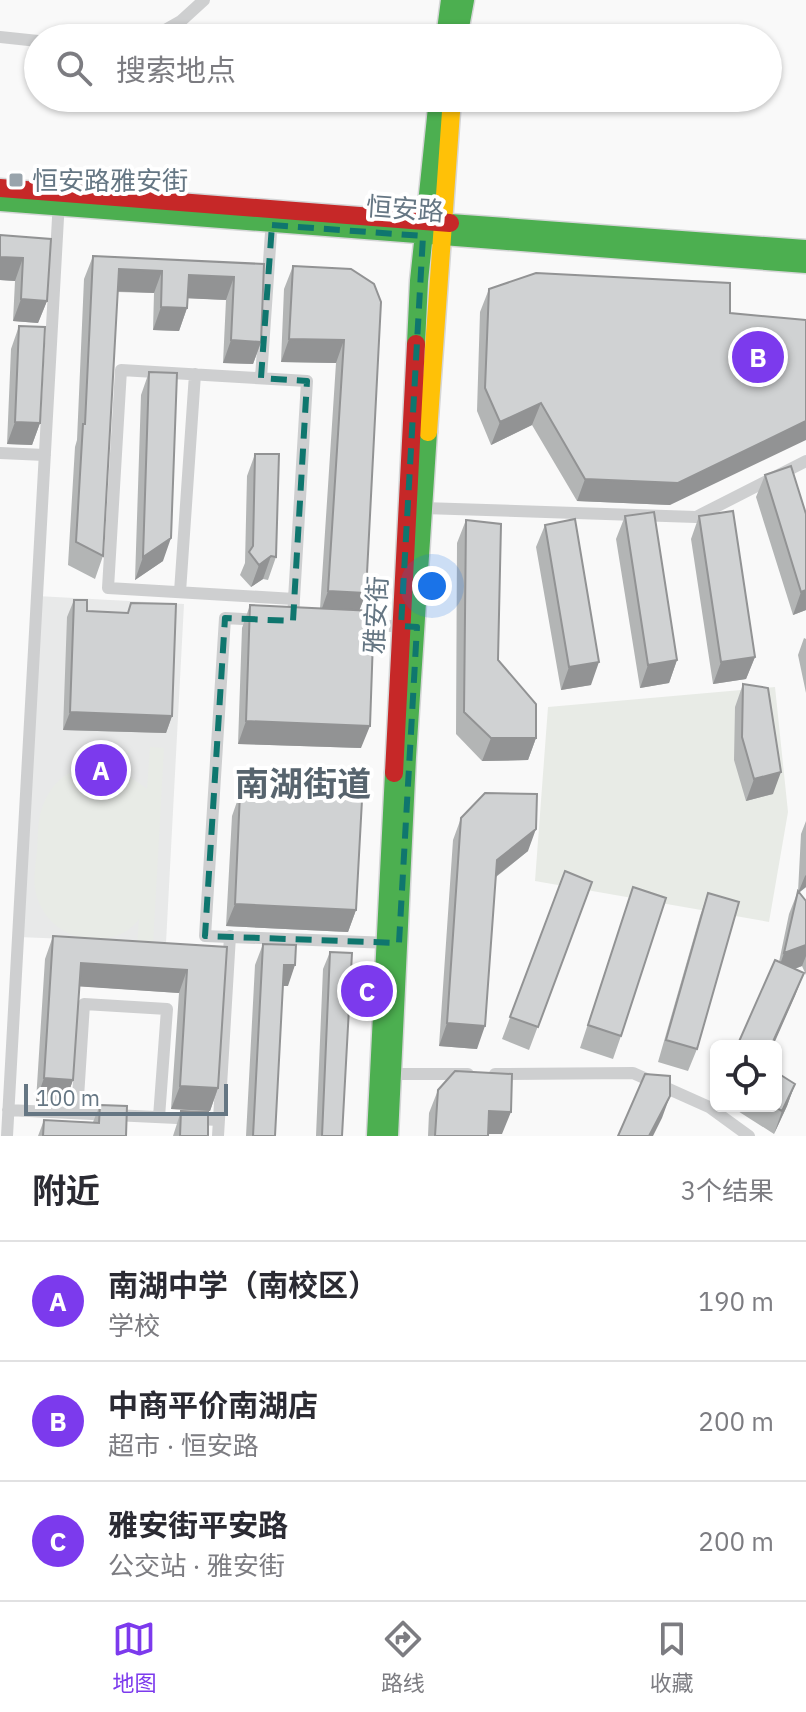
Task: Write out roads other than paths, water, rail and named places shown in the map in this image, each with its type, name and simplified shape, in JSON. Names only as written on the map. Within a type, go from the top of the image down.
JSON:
[{"type":"main road","points":[[447,24],[450,0]]},
{"type":"main road","points":[[461,24],[465,0]]},
{"type":"main road","name":"雅安街","points":[[376,1136],[407,757],[409,627],[437,112]]},
{"type":"main road","name":"雅安街","points":[[409,627],[423,508],[432,228],[450,112]]},
{"type":"main road","name":"恒安路","points":[[0,188],[59,200],[272,218],[806,249]]},
{"type":"main road","name":"恒安路","points":[[0,202],[59,200]]},
{"type":"main road","name":"恒安路","points":[[432,228],[806,264]]},
{"type":"main road","name":"雅安街","points":[[389,1136],[391,942]]},
{"type":"street","points":[[176,24],[204,0]]},
{"type":"street","points":[[0,37],[24,40]]},
{"type":"street","points":[[7,1136],[59,200]]},
{"type":"street","points":[[261,378],[272,218]]},
{"type":"street","points":[[293,621],[307,381],[121,370],[108,588],[294,599]]},
{"type":"street","points":[[180,592],[195,374]]},
{"type":"street","points":[[0,453],[45,455]]},
{"type":"street","points":[[423,508],[696,517],[806,461]]},
{"type":"street","points":[[308,622],[225,618],[205,936],[391,942]]},
{"type":"street","points":[[339,623],[409,627]]},
{"type":"street","points":[[218,1136],[230,936]]},
{"type":"street","points":[[0,990],[15,989]]},
{"type":"street","points":[[77,1113],[84,1004],[167,1009],[159,1117]]},
{"type":"street","points":[[391,1074],[633,1073],[709,1107],[749,1136]]},
{"type":"street","points":[[8,1110],[219,1120]]},
{"type":"place","name":"恒安路雅安街","points":[[16,180]]},
{"type":"place","name":"中商平价南湖店","points":[[758,357]]},
{"type":"place","name":"南湖中学（南校区）","points":[[101,770]]},
{"type":"place","name":"雅安街平安路","points":[[367,991]]},
{"type":"district","name":"南湖街道","points":[[303,783]]}]
